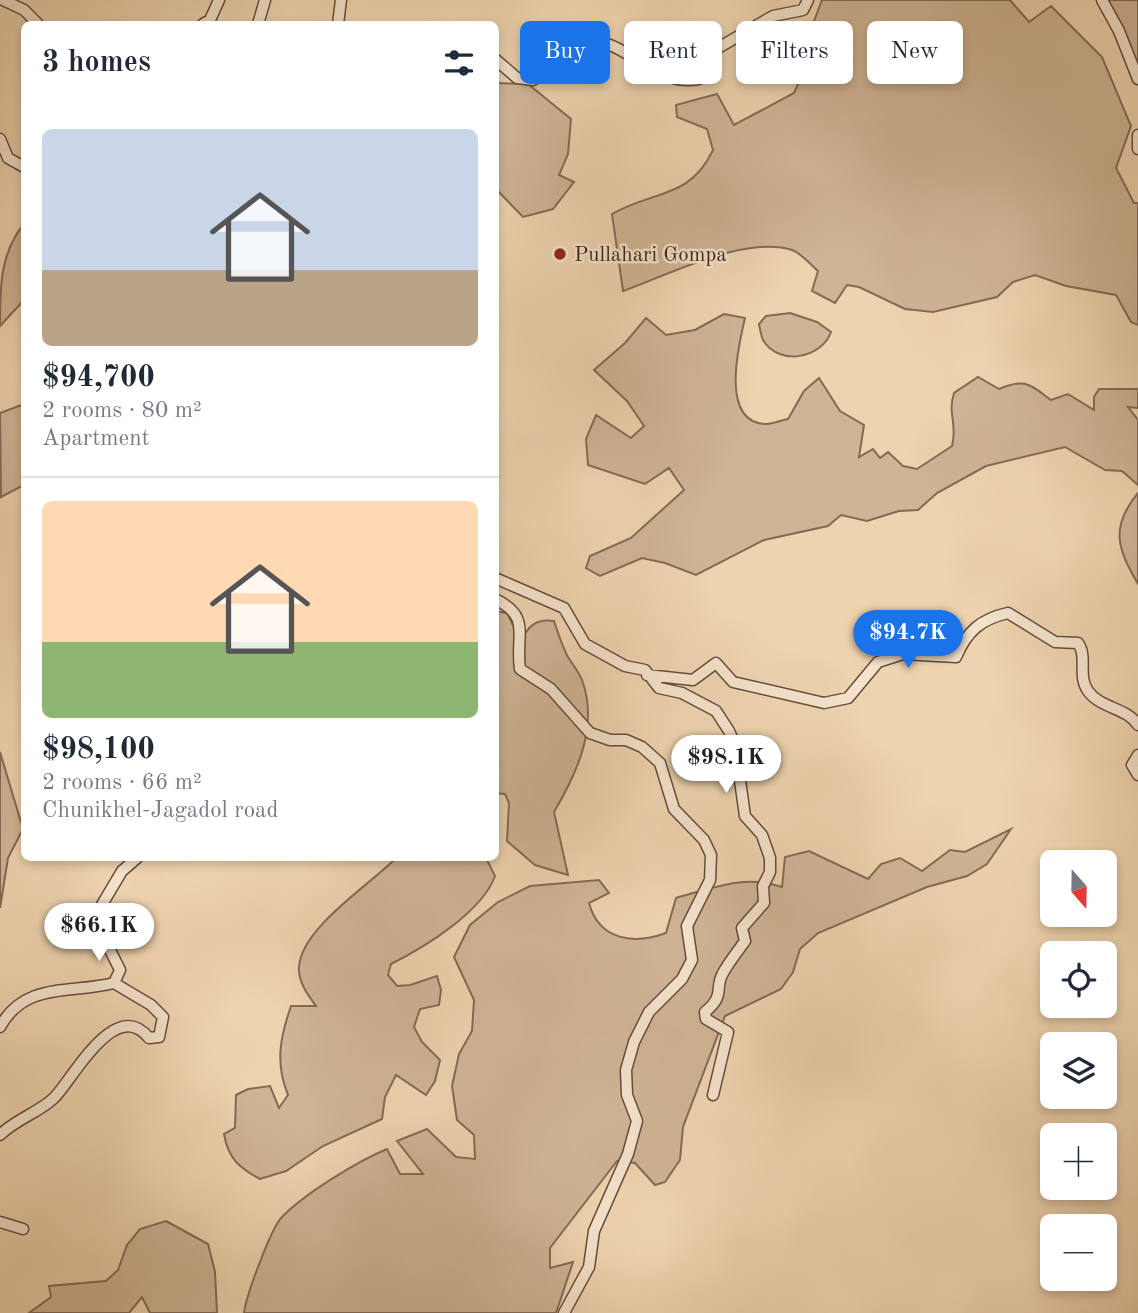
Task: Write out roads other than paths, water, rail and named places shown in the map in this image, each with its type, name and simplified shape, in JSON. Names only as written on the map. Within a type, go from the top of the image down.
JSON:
[{"type":"street","points":[[3,0],[24,10],[35,21]]},
{"type":"street","points":[[259,21],[265,0]]},
{"type":"street","points":[[338,21],[341,0]]},
{"type":"street","points":[[499,62],[517,78],[533,79],[573,47],[592,40],[611,44],[657,72],[681,82],[699,79],[718,48],[773,16],[803,10],[808,0]]},
{"type":"street","points":[[1102,0],[1119,31],[1138,79]]},
{"type":"street","points":[[205,21],[220,3]]},
{"type":"street","points":[[1138,135],[1138,149]]},
{"type":"street","points":[[0,139],[8,158],[21,165]]},
{"type":"street","points":[[499,580],[564,608],[585,645],[625,666],[645,670],[659,688],[682,693],[716,710],[736,745],[745,816],[762,835],[770,858],[770,872],[762,886],[764,903],[742,928],[745,941],[720,976],[721,990],[715,1004],[705,1012],[706,1019],[728,1032],[724,1060],[713,1095]]},
{"type":"street","points":[[499,601],[512,607],[520,620],[517,650],[520,669],[551,689],[590,733],[610,740],[626,740],[642,747],[660,763],[674,809],[705,840],[711,855],[710,880],[687,926],[692,960],[682,979],[649,1012],[634,1042],[626,1070],[627,1095],[637,1121],[628,1154],[594,1231],[589,1267],[564,1313]]},
{"type":"street","points":[[648,675],[693,680],[716,663],[733,681],[824,703],[848,698],[878,662],[903,654],[956,656],[973,629],[988,618],[1008,613],[1055,642],[1078,643],[1082,652],[1082,677],[1087,690],[1096,699],[1129,714],[1138,725]]},
{"type":"street","points":[[1138,755],[1132,765],[1138,775]]},
{"type":"street","points":[[114,983],[120,970],[94,918],[122,871],[134,861]]},
{"type":"street","points":[[0,1027],[12,1009],[51,990],[114,983],[151,1005],[163,1017],[163,1028],[159,1037],[149,1038],[144,1032],[128,1027],[100,1039],[55,1097],[0,1135]]},
{"type":"street","points":[[0,1222],[23,1229]]},
{"type":"place","name":"Pullahari Gompa","points":[[560,254]]}]
